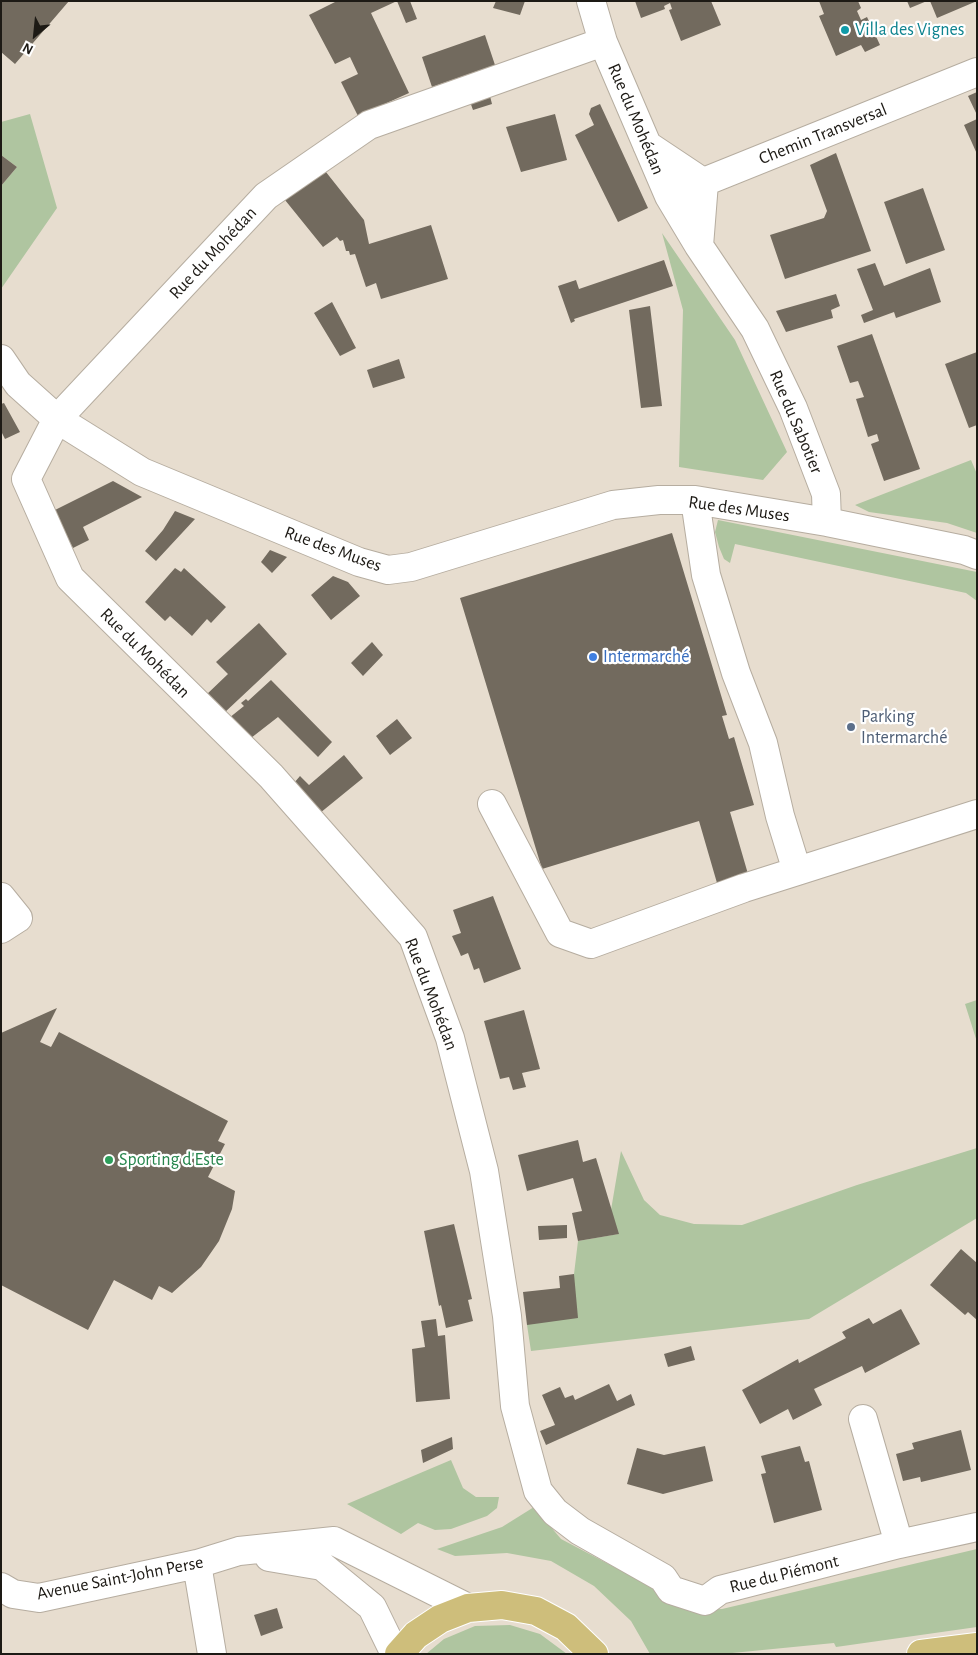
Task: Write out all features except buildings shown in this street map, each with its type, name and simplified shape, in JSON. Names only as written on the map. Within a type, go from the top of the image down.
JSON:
[{"type":"main road","points":[[397,1654],[416,1635],[440,1619],[468,1608],[502,1605],[536,1611],[566,1627],[594,1654]]},
{"type":"main road","points":[[921,1654],[977,1646]]},
{"type":"street","name":"Rue du Mohédan","points":[[591,1],[603,42],[669,196]]},
{"type":"street","name":"Rue du Mohédan","points":[[538,1491],[515,1406],[507,1316],[484,1171],[450,1038],[413,937],[271,776],[70,578],[26,479],[57,419],[266,196],[369,125],[603,42]]},
{"type":"street","name":"Chemin Transversal","points":[[669,196],[977,72]]},
{"type":"street","points":[[647,145],[704,183],[699,246]]},
{"type":"street","name":"Rue du Sabotier","points":[[669,196],[699,246],[754,329],[793,408],[826,494],[827,522]]},
{"type":"street","name":"Rue des Muses","points":[[1,359],[18,384],[57,419],[142,472],[360,562],[388,570],[411,567],[613,505],[659,500],[696,500],[827,522]]},
{"type":"street","points":[[696,500],[706,575],[736,673],[763,743],[780,816],[797,870]]},
{"type":"street","points":[[827,522],[964,550],[977,555]]},
{"type":"street","points":[[492,804],[560,933],[591,944],[797,870],[977,814]]},
{"type":"street","points":[[1,897],[18,918],[1,929]]},
{"type":"street","points":[[863,1419],[899,1544]]},
{"type":"street","name":"Rue du Piémont","points":[[538,1491],[555,1512],[580,1531],[663,1578],[671,1590],[705,1601],[720,1590],[899,1544],[977,1527]]},
{"type":"street","name":"Avenue Saint-John Perse","points":[[1,1587],[13,1594],[39,1598],[197,1564],[238,1551],[334,1541],[468,1608]]},
{"type":"street","name":"Avenue Saint-John Perse","points":[[238,1551],[322,1566],[372,1607],[397,1654]]},
{"type":"street","points":[[197,1564],[212,1654]]},
{"type":"green space","points":[[30,114],[57,208],[1,289],[1,186],[17,167],[1,155],[1,122]]},
{"type":"green space","points":[[662,233],[735,340],[787,452],[763,480],[679,467],[683,310]]},
{"type":"green space","points":[[971,460],[977,474],[977,533],[947,523],[869,512],[855,505]]},
{"type":"green space","points":[[718,520],[977,572],[977,601],[966,593],[735,544],[730,563],[724,559],[719,547],[715,532]]},
{"type":"green space","points":[[977,1000],[977,1042],[965,1004]]},
{"type":"green space","points":[[977,1148],[977,1218],[809,1319],[531,1351],[527,1325],[574,1274],[578,1241],[618,1234],[611,1210],[621,1151],[644,1200],[660,1215],[694,1224],[742,1225],[857,1185]]},
{"type":"green space","points":[[451,1460],[463,1488],[476,1497],[499,1497],[497,1508],[487,1516],[451,1529],[435,1530],[418,1523],[401,1534],[347,1504]]},
{"type":"green space","points":[[534,1507],[561,1539],[696,1610],[722,1609],[977,1549],[977,1627],[836,1647],[834,1643],[722,1654],[650,1654],[631,1621],[594,1586],[551,1561],[507,1553],[455,1556],[437,1549],[502,1527]]},
{"type":"green space","points":[[510,1625],[540,1634],[567,1654],[426,1654],[444,1639],[475,1626]]},
{"type":"place","name":"Villa des Vignes","points":[[845,30]]},
{"type":"place","name":"Intermarché","points":[[593,657]]},
{"type":"place","name":"Parking Intermarché","points":[[851,727]]},
{"type":"place","name":"Sporting d'Este","points":[[109,1160]]}]
